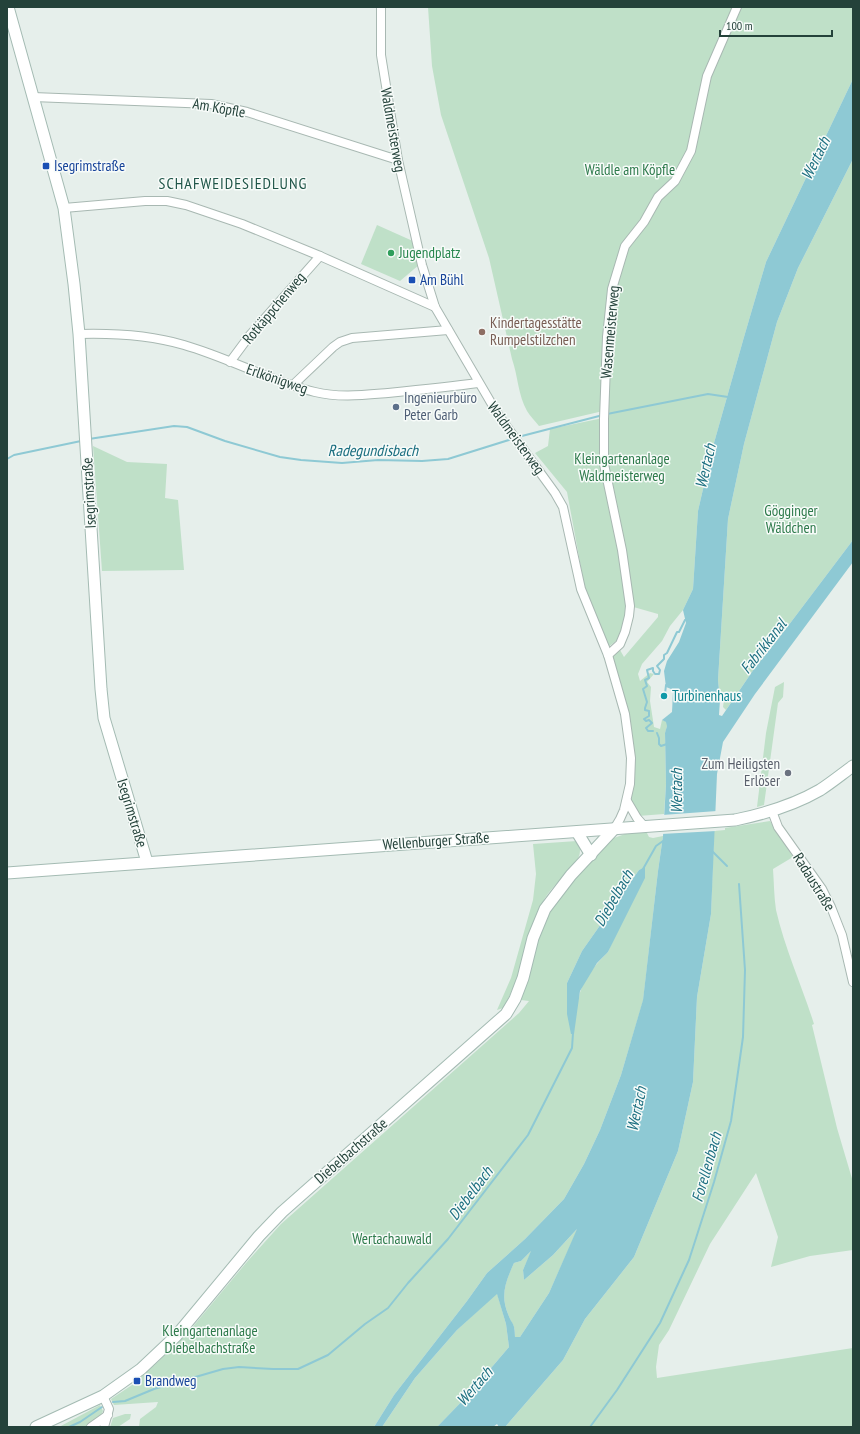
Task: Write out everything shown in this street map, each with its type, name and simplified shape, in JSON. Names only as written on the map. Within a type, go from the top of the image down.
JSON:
[{"type":"street","name":"Isegrimstraße","points":[[8,7],[64,208],[79,334],[104,718],[147,862]]},
{"type":"street","name":"Waldmeisterweg","points":[[381,7],[381,55],[398,160],[422,265],[435,307],[478,383],[497,413],[555,493],[563,507],[581,589],[608,654],[625,714],[631,758],[630,784],[627,801],[620,819],[614,829]]},
{"type":"street","name":"Wasenmeisterweg","points":[[608,654],[620,644],[626,632],[630,616],[630,606],[622,550],[604,464],[607,337],[612,289],[625,246],[644,222],[658,198],[675,180],[691,151],[707,76],[737,7]]},
{"type":"street","name":"Am Köpfle","points":[[33,97],[211,104],[247,112],[398,160]]},
{"type":"street","points":[[64,208],[145,201],[166,201],[208,211],[320,256],[435,307]]},
{"type":"street","name":"Rotkäppchenweg","points":[[230,362],[250,335],[320,256]]},
{"type":"street","points":[[294,385],[340,342],[352,338],[448,330]]},
{"type":"street","name":"Erlkönigweg","points":[[79,334],[138,335],[162,340],[195,348],[294,385],[316,392],[334,395],[361,396],[478,383]]},
{"type":"street","name":"Wellenburger Straße","points":[[7,872],[735,820],[764,814],[819,790],[853,766]]},
{"type":"street","points":[[627,801],[637,818],[644,826]]},
{"type":"street","name":"Radaustraße","points":[[772,811],[778,827],[822,889],[831,907],[842,935],[853,982]]},
{"type":"street","name":"Diebelbachstraße","points":[[36,1427],[103,1396],[141,1369],[176,1336],[282,1212],[506,1014],[515,999],[523,978],[533,938],[545,909],[571,875],[614,829]]},
{"type":"street","points":[[577,832],[591,855]]},
{"type":"street","points":[[103,1396],[109,1409],[104,1427]]},
{"type":"street","points":[[91,1427],[108,1415]]},
{"type":"green space","name":"Wäldle am Köpfle","points":[[428,7],[853,7],[853,79],[766,262],[712,450],[698,511],[693,589],[683,610],[670,626],[662,641],[642,664],[638,674],[640,681],[650,673],[654,674],[647,682],[651,687],[650,701],[654,727],[660,729],[662,720],[667,722],[665,734],[666,784],[664,814],[638,816],[630,803],[633,785],[612,656],[620,650],[624,657],[658,617],[658,614],[630,606],[621,637],[607,648],[585,589],[567,492],[535,453],[548,446],[550,429],[603,418],[611,413],[603,411],[539,426],[528,413],[524,405],[489,258],[441,115],[432,66]]},
{"type":"green space","name":"Gögginger Wäldchen","points":[[853,159],[853,540],[754,669],[726,710],[723,707],[724,700],[720,700],[718,680],[728,519],[744,444],[777,322],[798,268]]},
{"type":"green space","name":"Jugendplatz","points":[[377,225],[415,242],[420,264],[400,281],[361,264]]},
{"type":"green space","points":[[93,446],[127,462],[167,464],[165,498],[178,500],[184,570],[102,571]]},
{"type":"green space","points":[[784,682],[783,697],[778,703],[764,805],[757,807],[766,733],[775,687]]},
{"type":"green space","points":[[770,821],[793,857],[773,869],[776,910],[784,939],[814,1024],[812,1025],[837,1128],[853,1182],[853,1250],[810,1256],[771,1267],[778,1237],[756,1173],[710,1244],[669,1330],[659,1345],[656,1367],[657,1378],[853,1348],[853,1427],[505,1427],[563,1360],[585,1319],[634,1257],[678,1151],[693,1082],[697,997],[711,914],[714,831]]},
{"type":"green space","name":"Wertachauwald","points":[[646,831],[649,837],[653,838],[663,836],[643,1001],[621,1075],[600,1130],[584,1164],[564,1199],[525,1239],[487,1273],[394,1395],[374,1427],[139,1427],[140,1419],[156,1407],[158,1402],[114,1405],[111,1399],[132,1385],[190,1330],[281,1224],[519,1013],[529,1001],[521,1000],[519,998],[537,939],[545,920],[556,901],[593,858],[614,838],[625,834]],"holes":[[[645,868],[608,952],[594,967],[586,979],[579,998],[567,983],[582,951],[639,870]]]},
{"type":"green space","points":[[577,841],[580,847],[579,856],[576,862],[551,890],[543,902],[532,928],[520,969],[510,995],[503,1008],[497,1010],[511,978],[533,900],[536,874],[533,844]]},
{"type":"green space","points":[[578,1228],[549,1293],[520,1337],[515,1337],[514,1326],[509,1318],[504,1300],[506,1282],[514,1263],[521,1261],[532,1250],[523,1270],[524,1280],[553,1255]]},
{"type":"green space","points":[[497,1293],[506,1324],[509,1347],[468,1395],[437,1427],[382,1427],[415,1378],[457,1330]]},
{"type":"green space","points":[[100,1405],[103,1411],[100,1417],[90,1425],[78,1427],[59,1427]]},
{"type":"green space","points":[[125,1414],[131,1414],[130,1419],[118,1427],[110,1427],[113,1418]]},
{"type":"water","name":"Wertach","points":[[853,79],[853,159],[798,268],[777,322],[744,444],[728,519],[718,680],[720,700],[719,715],[722,716],[754,669],[853,540],[853,562],[755,694],[723,742],[717,774],[711,914],[697,997],[693,1082],[678,1151],[634,1257],[585,1319],[563,1360],[505,1427],[499,1427],[497,1424],[493,1427],[437,1427],[468,1395],[509,1347],[506,1324],[497,1294],[457,1330],[415,1378],[382,1427],[374,1427],[394,1395],[487,1273],[525,1239],[564,1199],[584,1164],[600,1130],[621,1075],[643,1000],[663,836],[666,784],[665,733],[667,726],[666,722],[662,720],[672,712],[673,692],[671,689],[666,687],[664,671],[667,661],[679,642],[686,623],[683,610],[693,589],[698,511],[712,450],[766,262]],"holes":[[[577,1229],[549,1293],[520,1337],[515,1337],[514,1326],[509,1318],[504,1301],[506,1282],[514,1263],[521,1261],[531,1251],[523,1270],[524,1280],[553,1255]]]},
{"type":"water","points":[[645,867],[645,878],[608,952],[597,963],[580,991],[574,1034],[571,1034],[567,1014],[567,983],[582,951],[639,870]]},
{"type":"pier","points":[[717,811],[716,831],[661,834],[662,815]]},
{"type":"waterway","name":"Radegundisbach","points":[[607,414],[708,394],[728,397]]},
{"type":"waterway","name":"Radegundisbach","points":[[518,437],[603,415]]},
{"type":"waterway","name":"Radegundisbach","points":[[89,439],[174,426],[187,427],[225,441],[280,457],[342,463],[378,460],[422,461],[448,459],[512,439]]},
{"type":"waterway","name":"Radegundisbach","points":[[7,459],[14,455],[81,441]]},
{"type":"waterway","points":[[653,731],[648,731],[646,728],[652,723],[649,720],[646,721],[644,719],[649,716],[649,711],[645,710],[647,702],[643,689],[647,686],[645,680],[649,678],[647,670],[653,668],[655,674],[659,674],[660,670],[657,666],[664,659],[664,655],[667,653],[677,632],[679,632],[685,620],[688,619]]},
{"type":"waterway","points":[[665,694],[666,685]]},
{"type":"waterway","points":[[657,733],[659,744],[661,746],[667,744]]},
{"type":"waterway","name":"Diebelbach","points":[[643,869],[656,846],[663,841]]},
{"type":"waterway","name":"Forellenbach","points":[[711,850],[727,866]]},
{"type":"waterway","name":"Forellenbach","points":[[590,1427],[617,1390],[660,1323],[689,1260],[714,1182],[731,1121],[743,1037],[745,970],[739,884]]},
{"type":"waterway","name":"Diebelbach","points":[[113,1402],[125,1401],[154,1389],[223,1369],[239,1367],[298,1369],[328,1355],[365,1324],[388,1308],[408,1283],[448,1239],[528,1135],[572,1048],[573,1033]]},
{"type":"waterway","name":"Diebelbach","points":[[69,1427],[80,1422],[102,1407]]},
{"type":"place","name":"Isegrimstraße","points":[[46,166]]},
{"type":"place","name":"Jugendplatz","points":[[391,253]]},
{"type":"place","name":"Am Bühl","points":[[412,280]]},
{"type":"place","name":"Kindertagesstätte Rumpelstilzchen","points":[[482,332]]},
{"type":"place","name":"Ingenieurbüro Peter Garb","points":[[396,407]]},
{"type":"place","name":"Turbinenhaus","points":[[664,696]]},
{"type":"place","name":"Zum Heiligsten Erlöser","points":[[788,773]]},
{"type":"place","name":"Brandweg","points":[[137,1381]]},
{"type":"district","name":"SCHAFWEIDESIEDLUNG","points":[[233,183]]},
{"type":"park label","name":"Kleingartenanlage Waldmeisterweg","points":[[622,468]]},
{"type":"park label","name":"Kleingartenanlage Diebelbachstraße","points":[[210,1340]]},
{"type":"water label","name":"Fabrikkanal","points":[[763,646]]}]
